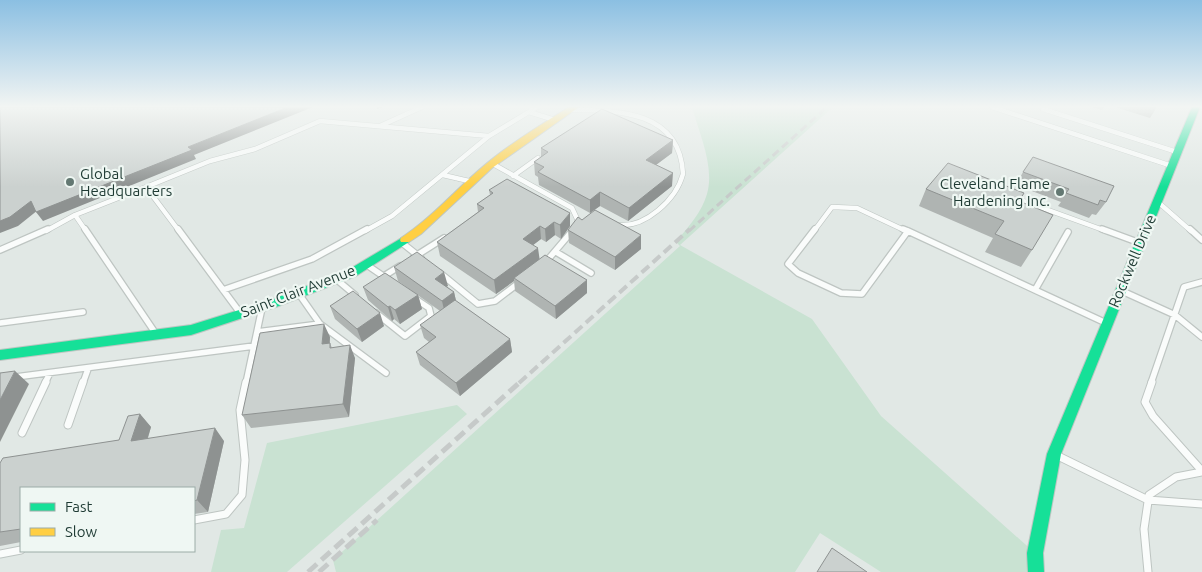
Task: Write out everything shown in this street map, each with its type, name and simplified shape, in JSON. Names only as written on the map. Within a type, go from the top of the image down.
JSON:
[{"type":"street","name":"Saint Clair Avenue","points":[[0,355],[191,330],[299,294],[336,279],[366,264],[426,227],[492,164],[533,134]]},
{"type":"street","name":"Rockwell Drive","points":[[1036,572],[1035,554],[1054,454],[1185,134]]},
{"type":"lane","points":[[0,250],[38,235],[75,216],[210,161],[255,149],[291,134]]},
{"type":"lane","points":[[464,134],[489,136]]},
{"type":"lane","points":[[224,290],[312,259],[392,216],[493,134]]},
{"type":"lane","points":[[614,223],[621,226],[636,225],[653,213],[678,188],[683,174],[670,134]]},
{"type":"lane","points":[[1073,134],[1172,166]]},
{"type":"lane","points":[[1120,134],[1177,152]]},
{"type":"lane","points":[[514,176],[538,158]]},
{"type":"lane","points":[[492,164],[572,208],[579,219],[578,226],[568,235],[551,259],[536,270]]},
{"type":"lane","points":[[443,175],[474,183]]},
{"type":"lane","points":[[146,187],[241,314]]},
{"type":"lane","points":[[1006,195],[1140,243]]},
{"type":"lane","points":[[1157,201],[1202,240]]},
{"type":"lane","points":[[908,231],[862,294],[841,293],[798,273],[788,264],[832,207],[857,208],[908,231],[1106,323]]},
{"type":"lane","points":[[75,216],[156,334]]},
{"type":"lane","points":[[579,219],[587,218]]},
{"type":"lane","points":[[1035,290],[1068,232]]},
{"type":"lane","points":[[384,276],[450,234]]},
{"type":"lane","points":[[401,242],[425,262]]},
{"type":"lane","points":[[556,252],[591,273]]},
{"type":"lane","points":[[366,264],[391,281]]},
{"type":"lane","points":[[432,268],[478,304],[484,305],[492,303],[529,275]]},
{"type":"lane","points":[[336,279],[363,302]]},
{"type":"lane","points":[[1202,282],[1190,284],[1184,288],[1145,402],[1153,416],[1202,472]]},
{"type":"lane","points":[[1120,291],[1175,315],[1202,336]]},
{"type":"lane","points":[[370,308],[405,336],[432,316],[429,308],[406,292]]},
{"type":"lane","points":[[299,294],[320,324],[386,373]]},
{"type":"lane","points":[[195,520],[226,514],[242,495],[245,460],[240,410],[262,307]]},
{"type":"lane","points":[[0,323],[83,312]]},
{"type":"lane","points":[[258,332],[320,324]]},
{"type":"lane","points":[[0,380],[254,346]]},
{"type":"lane","points":[[68,425],[88,369]]},
{"type":"lane","points":[[22,433],[50,373]]},
{"type":"lane","points":[[1054,454],[1148,500],[1202,504]]},
{"type":"lane","points":[[1148,572],[1144,529],[1148,495],[1176,477],[1202,472]]},
{"type":"lane","points":[[0,554],[20,550]]},
{"type":"green space","points":[[700,134],[803,134],[680,245],[812,319],[881,416],[1035,553],[1036,572],[881,572],[820,533],[795,572],[336,572],[333,560],[680,246],[676,242],[702,207],[707,194],[709,173]]},
{"type":"green space","points":[[457,405],[467,414],[287,572],[211,572],[221,530],[244,528],[267,443]]},
{"type":"building","points":[[0,134],[221,134],[188,147],[192,150],[36,212],[31,201],[10,217],[0,221]]},
{"type":"building","points":[[563,134],[659,134],[673,140],[646,160],[673,173],[629,208],[600,192],[590,200],[538,172],[544,167],[534,162],[548,152],[541,148]]},
{"type":"building","points":[[1033,157],[1114,186],[1106,202],[1100,200],[1098,205],[1066,193],[1069,189],[1023,172]]},
{"type":"building","points":[[948,163],[1024,193],[1019,201],[1053,215],[1032,250],[995,234],[1004,221],[926,189]]},
{"type":"building","points":[[507,179],[570,213],[560,225],[554,222],[545,229],[540,226],[523,239],[538,248],[494,280],[437,242],[484,208],[477,204],[493,193],[489,190]]},
{"type":"building","points":[[595,210],[641,235],[615,257],[568,230],[578,217],[582,220]]},
{"type":"building","points":[[417,252],[444,272],[435,279],[454,292],[442,301],[394,267]]},
{"type":"building","points":[[545,255],[587,280],[555,306],[514,278]]},
{"type":"building","points":[[385,273],[418,295],[395,310],[390,306],[388,307],[363,287]]},
{"type":"building","points":[[353,291],[380,313],[357,329],[330,306]]},
{"type":"building","points":[[455,300],[510,339],[456,383],[416,352],[436,337],[420,325]]},
{"type":"building","points":[[324,324],[322,344],[330,343],[330,348],[350,345],[343,404],[242,415],[260,333]]},
{"type":"building","points":[[15,371],[0,400],[0,373]]},
{"type":"building","points":[[140,414],[131,441],[215,428],[197,500],[195,501],[195,487],[20,487],[20,529],[0,532],[0,463],[3,458],[119,440],[128,416]]},
{"type":"building","points":[[832,548],[867,572],[817,572]]},
{"type":"railway","points":[[689,231],[797,134]]},
{"type":"railway","points":[[519,383],[690,229]]},
{"type":"railway","points":[[308,572],[520,382]]},
{"type":"railway","points":[[319,572],[377,520]]},
{"type":"traffic: fast","points":[[1036,572],[1035,553],[1054,454],[1185,134]]},
{"type":"traffic: fast","points":[[0,355],[191,330],[272,304],[352,273],[405,240]]},
{"type":"traffic: slow","points":[[405,240],[428,223],[478,175],[533,134]]},
{"type":"place","name":"Global Headquarters","points":[[70,182]]},
{"type":"place","name":"Cleveland Flame Hardening Inc.","points":[[1060,192]]}]
